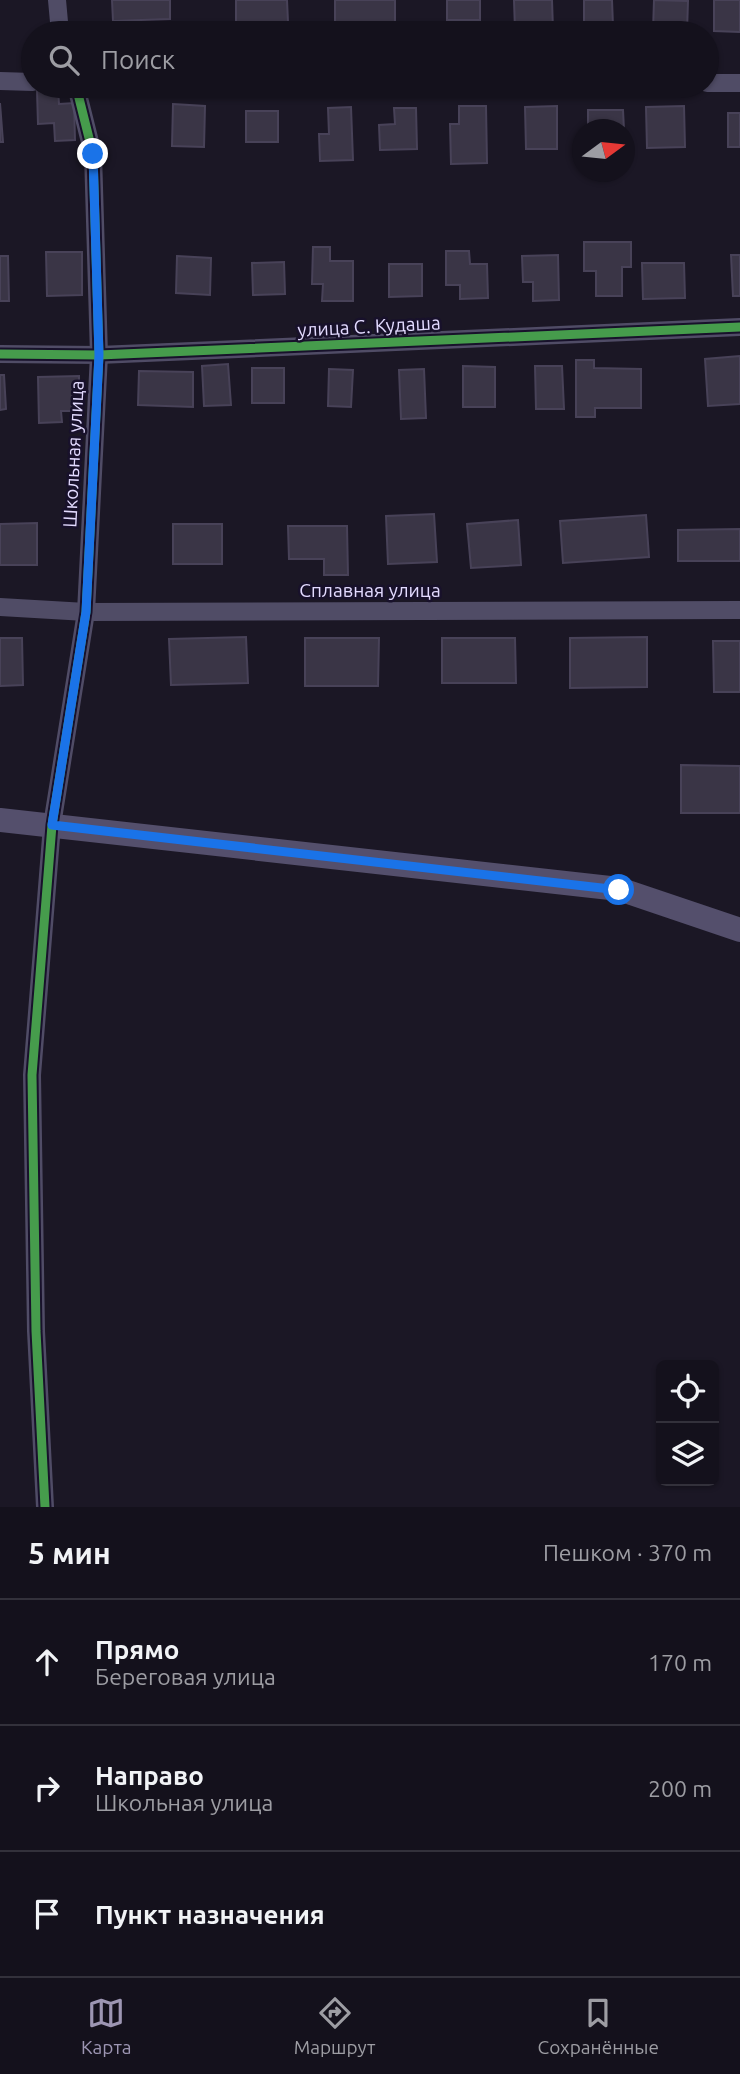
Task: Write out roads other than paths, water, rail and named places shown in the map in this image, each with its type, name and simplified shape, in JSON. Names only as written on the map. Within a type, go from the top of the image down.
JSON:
[{"type":"main road","points":[[0,820],[619,890],[740,930]]},
{"type":"street","points":[[57,0],[59,21]]},
{"type":"street","points":[[0,81],[21,82]]},
{"type":"street","points":[[719,83],[740,83]]},
{"type":"street","name":"Школьная улица","points":[[45,1507],[36,1331],[32,1074],[52,825],[86,612],[99,355],[93,154],[79,98]]},
{"type":"street","name":"улица С. Кудаша","points":[[0,354],[99,355],[740,327]]},
{"type":"street","name":"Сплавная улица","points":[[0,607],[86,612],[740,610]]}]
